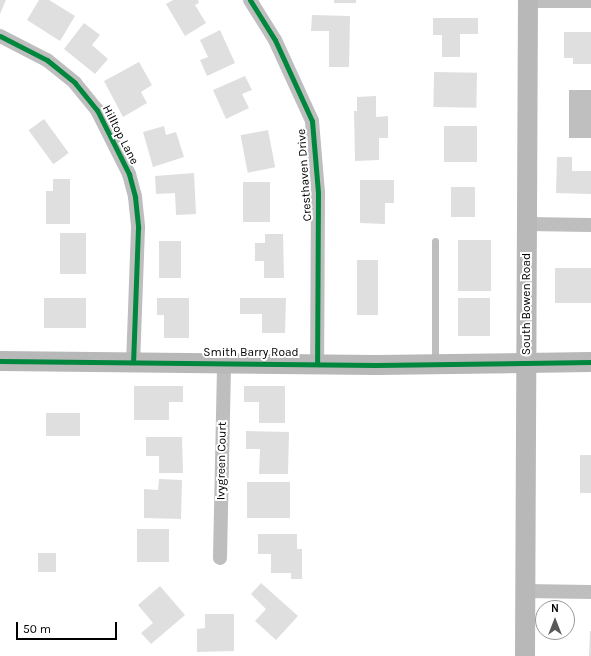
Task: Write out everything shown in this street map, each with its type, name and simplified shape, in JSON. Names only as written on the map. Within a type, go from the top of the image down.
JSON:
[{"type":"main road","name":"South Bowen Road","points":[[525,656],[528,0]]},
{"type":"main road","name":"Smith Barry Road","points":[[0,361],[317,364],[591,362]]},
{"type":"street","points":[[528,0],[591,1]]},
{"type":"street","name":"Cresthaven Drive","points":[[255,2],[275,40],[312,121],[318,192],[317,364]]},
{"type":"street","name":"Hilltop Lane","points":[[0,36],[47,60],[75,83],[97,110],[129,174],[135,197],[138,228],[133,362]]},
{"type":"street","points":[[527,224],[591,225]]},
{"type":"street","name":"Ivygreen Court","points":[[220,558],[224,363]]},
{"type":"street","points":[[525,591],[591,592]]},
{"type":"lane","points":[[434,364],[435,241]]},
{"type":"shaded area","points":[[569,90],[591,90],[591,138],[569,138]]},
{"type":"building","points":[[0,0],[6,0],[0,14]]},
{"type":"building","points":[[39,0],[49,0],[75,16],[60,41],[27,20]]},
{"type":"building","points":[[173,0],[198,0],[199,3],[195,5],[206,23],[185,36],[166,4]]},
{"type":"building","points":[[334,0],[356,0],[356,3],[334,3]]},
{"type":"building","points":[[312,15],[350,16],[349,67],[329,67],[329,31],[311,31]]},
{"type":"building","points":[[433,18],[478,18],[478,34],[460,34],[460,57],[442,57],[442,35],[433,35]]},
{"type":"building","points":[[84,23],[100,35],[92,45],[108,59],[95,74],[64,49]]},
{"type":"building","points":[[220,30],[235,63],[207,76],[200,60],[208,57],[200,40]]},
{"type":"building","points":[[564,32],[591,32],[591,64],[573,64],[573,58],[564,58]]},
{"type":"building","points":[[139,62],[152,85],[141,92],[147,103],[123,117],[104,81]]},
{"type":"building","points":[[434,72],[477,73],[476,108],[433,107]]},
{"type":"building","points":[[245,76],[252,90],[242,94],[249,108],[226,119],[213,90]]},
{"type":"building","points":[[376,96],[376,117],[388,116],[388,138],[379,138],[379,160],[355,161],[354,111],[357,111],[357,97]]},
{"type":"building","points":[[44,119],[69,153],[53,164],[29,130]]},
{"type":"building","points":[[164,126],[166,135],[176,132],[184,157],[153,167],[143,132]]},
{"type":"building","points":[[444,126],[477,126],[477,162],[444,162]]},
{"type":"building","points":[[268,130],[275,167],[248,173],[241,135]]},
{"type":"building","points":[[557,157],[572,157],[572,171],[591,171],[591,194],[556,193]]},
{"type":"building","points":[[194,173],[196,214],[176,215],[175,193],[156,194],[155,176]]},
{"type":"building","points":[[53,179],[70,179],[70,224],[46,224],[46,191],[53,191]]},
{"type":"building","points":[[360,180],[394,180],[394,203],[385,203],[385,224],[360,223]]},
{"type":"building","points":[[243,182],[270,182],[270,222],[243,222]]},
{"type":"building","points":[[451,187],[475,187],[475,217],[451,217]]},
{"type":"building","points":[[60,233],[86,233],[86,274],[60,274]]},
{"type":"building","points":[[265,234],[283,234],[284,278],[264,278],[264,261],[255,261],[255,243],[265,243]]},
{"type":"building","points":[[458,240],[491,240],[491,291],[458,291]]},
{"type":"building","points":[[159,241],[181,241],[181,278],[159,278]]},
{"type":"building","points":[[357,260],[378,260],[378,315],[357,315]]},
{"type":"building","points":[[555,268],[591,268],[591,303],[555,303]]},
{"type":"building","points":[[44,298],[86,298],[86,328],[44,328]]},
{"type":"building","points":[[157,298],[189,298],[189,338],[164,338],[164,315],[157,315]]},
{"type":"building","points":[[240,298],[286,298],[285,333],[262,333],[262,314],[240,314]]},
{"type":"building","points":[[458,298],[490,298],[490,336],[458,336]]},
{"type":"building","points":[[134,386],[183,386],[183,402],[169,402],[169,420],[134,420]]},
{"type":"building","points":[[244,386],[285,386],[285,423],[259,423],[259,402],[244,402]]},
{"type":"building","points":[[46,413],[80,413],[80,436],[46,436]]},
{"type":"building","points":[[246,431],[289,432],[288,474],[259,474],[260,449],[246,449]]},
{"type":"building","points":[[146,437],[182,437],[183,473],[159,473],[159,456],[146,456]]},
{"type":"building","points":[[580,455],[591,455],[591,493],[580,493]]},
{"type":"building","points":[[159,479],[182,480],[181,519],[144,518],[144,489],[158,490]]},
{"type":"building","points":[[247,482],[290,482],[290,518],[247,518]]},
{"type":"building","points":[[137,529],[169,529],[169,562],[137,562]]},
{"type":"building","points":[[258,534],[297,534],[297,549],[302,549],[302,579],[291,579],[291,573],[271,573],[271,554],[258,554]]},
{"type":"building","points":[[38,553],[56,553],[56,572],[38,572]]},
{"type":"building","points":[[261,583],[298,616],[276,640],[255,621],[266,609],[251,594]]},
{"type":"building","points":[[160,586],[185,615],[151,644],[141,633],[153,623],[138,605]]},
{"type":"building","points":[[205,614],[234,614],[234,651],[197,652],[197,629],[205,628]]},
{"type":"building","points":[[590,631],[591,656],[589,656]]},
{"type":"cycle path","points":[[250,0],[275,40],[312,121],[318,192],[317,364]]},
{"type":"cycle path","points":[[0,36],[47,60],[75,83],[97,110],[129,174],[135,197],[138,228],[133,362]]},
{"type":"cycle path","points":[[0,361],[376,365],[591,362]]}]
